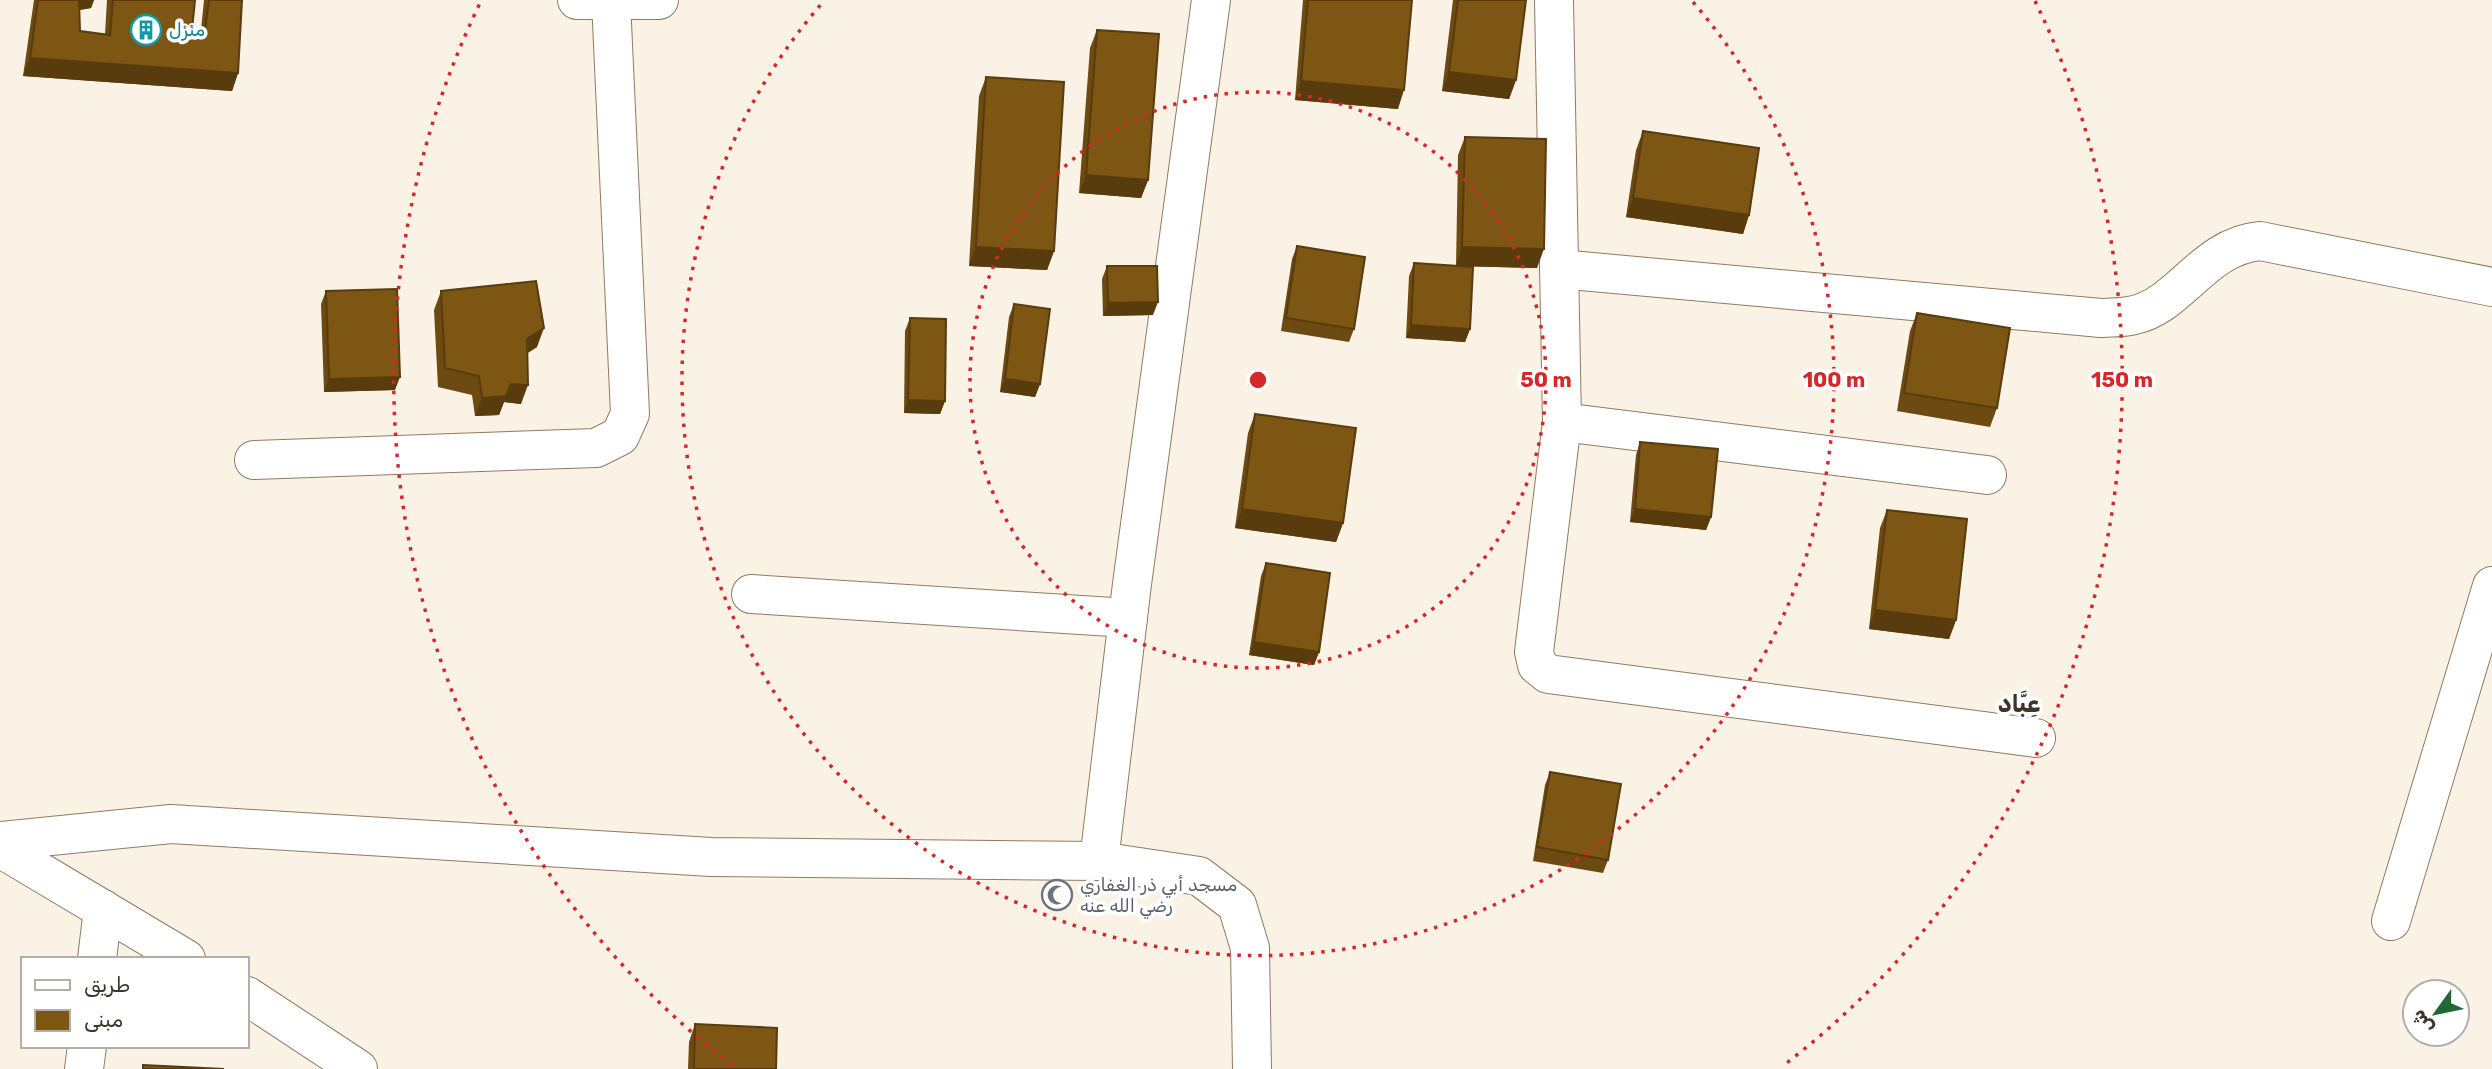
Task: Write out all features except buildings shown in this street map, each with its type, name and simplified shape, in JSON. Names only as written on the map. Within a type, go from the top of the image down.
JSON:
[{"type":"street","points":[[254,460],[596,448],[620,436],[630,414],[594,1],[659,0]]},
{"type":"street","points":[[1099,862],[1128,618],[1212,0]]},
{"type":"street","points":[[1554,0],[1562,422],[1534,652],[1536,665],[1548,674],[2036,738]]},
{"type":"street","points":[[1559,269],[2101,317],[2136,315],[2159,302],[2226,250],[2240,243],[2260,241],[2492,287]]},
{"type":"street","points":[[1562,422],[1987,475]]},
{"type":"street","points":[[2391,921],[2492,586]]},
{"type":"street","points":[[751,594],[1128,618]]},
{"type":"street","points":[[0,841],[171,824],[711,857],[1099,862],[1199,876],[1237,905],[1250,948],[1252,1069]]},
{"type":"street","points":[[0,848],[183,957]]},
{"type":"street","points":[[97,957],[103,909]]},
{"type":"street","points":[[248,997],[358,1069]]},
{"type":"street","points":[[85,1069],[87,1048]]},
{"type":"place","name":"منزل","points":[[146,30]]},
{"type":"place","name":"مسجد أبي ذر الغفاري رضي الله عنه","points":[[1057,895]]},
{"type":"district","name":"عِبَّاد","points":[[2019,704]]}]
